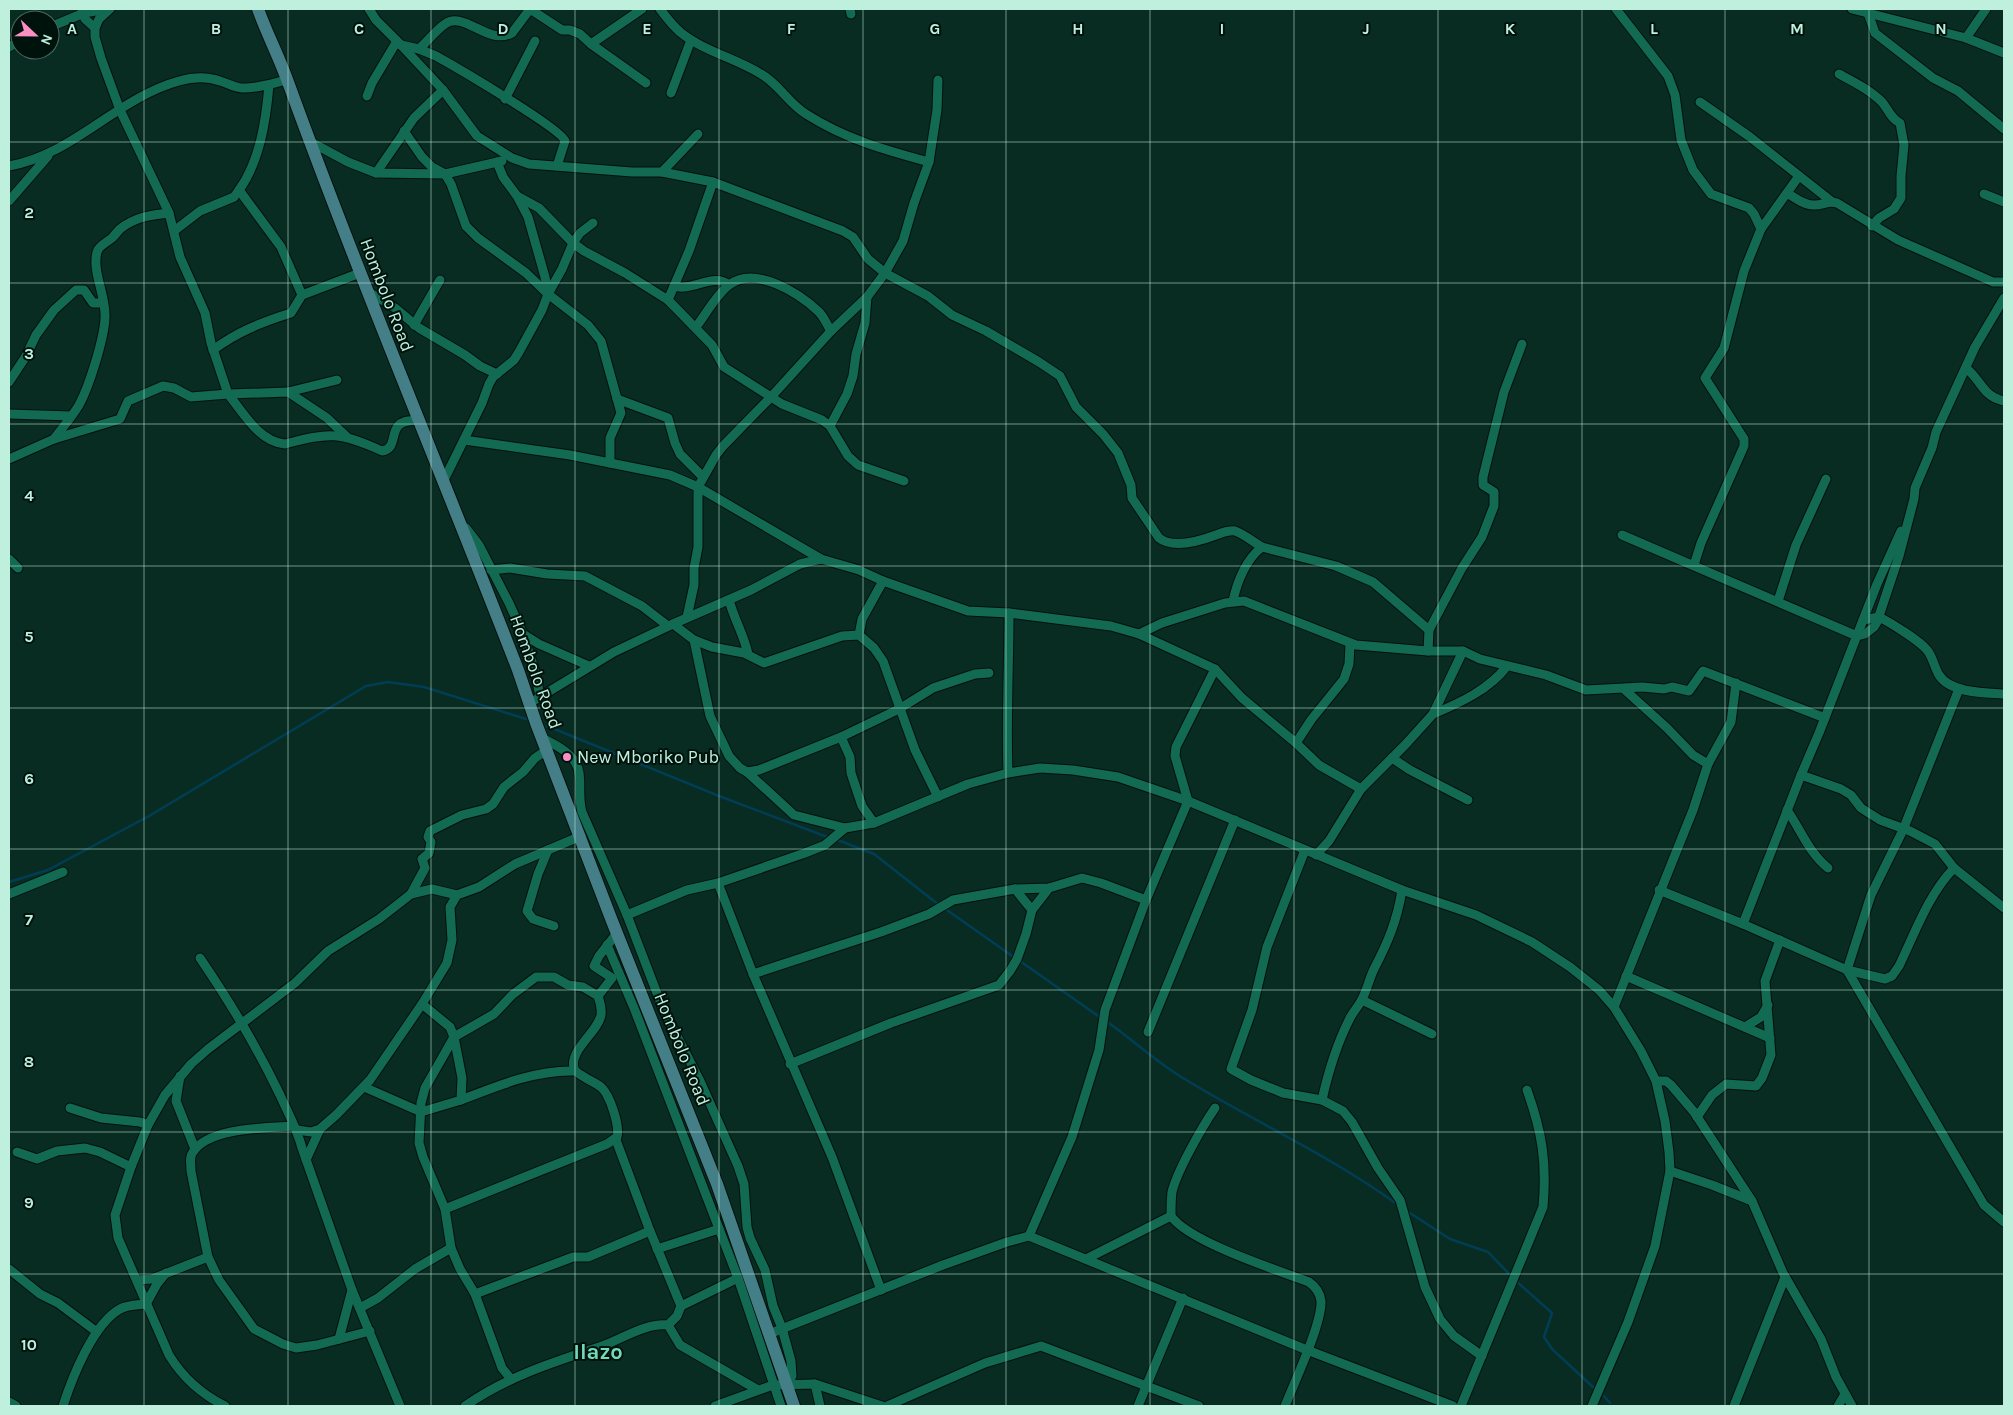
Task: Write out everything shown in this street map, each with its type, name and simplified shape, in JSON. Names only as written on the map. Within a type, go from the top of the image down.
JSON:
[{"type":"street","points":[[60,22],[83,11],[109,9]]},
{"type":"street","points":[[109,9],[99,19],[95,28],[95,37],[101,58],[120,110],[169,213],[180,257],[205,313],[213,350],[228,394],[263,435],[278,443],[285,444],[329,434],[347,437],[382,452],[387,451],[391,447],[398,426],[405,421],[418,420]]},
{"type":"street","name":"Hombolo Road","points":[[258,9],[367,291],[443,482],[459,517],[518,670],[535,699],[545,744],[617,933],[718,1184],[744,1276],[769,1334],[794,1406]]},
{"type":"street","points":[[369,9],[376,20],[443,90],[477,136],[512,158],[529,164],[632,172],[662,172],[713,182],[843,231],[853,237],[868,259],[885,273],[928,296],[952,315],[986,331],[1060,376],[1076,407],[1103,434],[1118,453],[1123,462],[1132,498],[1159,538],[1164,542],[1176,543],[1200,540],[1230,531],[1242,534],[1262,547],[1336,566],[1372,582],[1429,630]]},
{"type":"street","points":[[419,49],[446,22],[460,21],[493,36],[509,34],[530,9],[562,30],[570,30],[580,34],[646,83]]},
{"type":"street","points":[[591,44],[598,37],[642,9]]},
{"type":"street","points":[[660,9],[673,26],[691,40],[760,74],[774,83],[794,105],[836,131],[853,140],[929,162]]},
{"type":"street","points":[[1616,9],[1668,76],[1675,95],[1681,140],[1693,170],[1711,194],[1749,208],[1754,214],[1761,230]]},
{"type":"street","points":[[1852,9],[1966,38],[2004,53]]},
{"type":"street","points":[[1966,38],[1986,9]]},
{"type":"street","points":[[83,11],[86,20],[95,28]]},
{"type":"street","points":[[1868,12],[1875,33],[1933,78],[1958,90],[2004,128]]},
{"type":"street","points":[[671,92],[691,40]]},
{"type":"street","points":[[505,99],[535,41]]},
{"type":"street","points":[[399,43],[436,56],[533,114],[564,137],[565,140],[557,166]]},
{"type":"street","points":[[367,96],[372,83],[399,43]]},
{"type":"street","points":[[1838,74],[1867,89],[1881,102],[1895,121],[1900,123],[1904,145],[1901,198],[1894,209],[1879,218],[1872,226]]},
{"type":"street","points":[[9,166],[28,163],[50,154],[155,90],[178,81],[192,78],[211,79],[241,88],[269,85],[287,80]]},
{"type":"street","points":[[687,618],[694,585],[698,547],[698,487],[723,446],[831,331],[867,297],[885,273],[903,241],[929,162],[937,110],[938,80]]},
{"type":"street","points":[[174,231],[200,211],[234,197],[248,178],[266,119],[269,85]]},
{"type":"street","points":[[376,173],[404,131],[443,90]]},
{"type":"street","points":[[1700,102],[1831,201],[1872,226],[1898,240],[1993,282],[2004,282]]},
{"type":"street","points":[[404,131],[422,157],[432,167],[445,174],[455,192],[466,226],[478,238],[526,273],[548,294],[588,325],[601,341],[621,413],[610,438],[610,463]]},
{"type":"street","points":[[662,172],[698,134]]},
{"type":"street","points":[[308,141],[348,162],[376,173],[445,174],[512,158]]},
{"type":"street","points":[[9,201],[50,154]]},
{"type":"street","points":[[497,162],[502,177],[517,196],[528,217],[548,294]]},
{"type":"street","points":[[1694,565],[1701,543],[1744,446],[1744,439],[1705,378],[1724,348],[1744,271],[1761,230],[1799,176]]},
{"type":"street","points":[[668,300],[689,251],[713,182]]},
{"type":"street","points":[[239,190],[281,247],[302,295]]},
{"type":"street","points":[[1787,193],[1811,206],[1831,201]]},
{"type":"street","points":[[1984,194],[2004,202]]},
{"type":"street","points":[[517,196],[539,208],[573,243],[584,251],[625,272],[668,300],[712,345],[724,367],[789,408],[822,420],[830,426],[848,456],[855,463],[904,481]]},
{"type":"street","points":[[54,439],[78,408],[86,392],[102,335],[105,318],[96,266],[97,252],[100,246],[112,238],[118,230],[136,218],[169,213]]},
{"type":"street","points":[[443,482],[482,403],[489,384],[497,374],[514,360],[526,342],[548,294],[562,270],[573,243],[580,233],[593,223]]},
{"type":"street","points":[[213,350],[228,339],[255,325],[291,313],[302,295],[360,273]]},
{"type":"street","points":[[696,328],[729,285],[748,279],[772,280],[798,295],[820,313],[831,331]]},
{"type":"street","points":[[414,325],[440,280]]},
{"type":"street","points":[[674,286],[684,288],[712,281],[723,281],[729,285]]},
{"type":"street","points":[[9,382],[26,356],[36,334],[54,310],[76,290],[80,288],[85,290],[93,303],[103,303]]},
{"type":"street","points":[[367,291],[395,308],[414,325],[480,366],[497,374]]},
{"type":"street","points":[[830,426],[847,394],[853,376],[856,354],[865,323],[867,297]]},
{"type":"street","points":[[1622,534],[1857,636],[1865,634],[1874,627],[1879,617],[1899,556],[1916,488],[1932,448],[1936,432],[1982,333],[2004,298]]},
{"type":"street","points":[[1428,651],[1429,630],[1462,568],[1482,536],[1494,506],[1494,492],[1483,485],[1483,477],[1504,392],[1522,344]]},
{"type":"street","points":[[1966,368],[1975,376],[1989,396],[2004,401]]},
{"type":"street","points":[[9,459],[54,439],[120,419],[128,401],[163,386],[174,388],[191,397],[288,392],[337,380]]},
{"type":"street","points":[[288,392],[327,418],[347,437]]},
{"type":"street","points":[[617,399],[668,418],[680,454],[703,477]]},
{"type":"street","points":[[78,408],[76,422],[79,431]]},
{"type":"street","points":[[9,414],[71,416]]},
{"type":"street","points":[[464,440],[521,447],[670,475],[698,487],[821,559],[859,570],[883,581],[968,610],[1009,613],[1111,626],[1139,634],[1215,669],[1242,698],[1319,765],[1361,790]]},
{"type":"street","points":[[9,453],[18,455]]},
{"type":"street","points":[[1778,601],[1796,545],[1826,479]]},
{"type":"street","points":[[459,517],[479,545],[523,634],[535,671],[535,699]]},
{"type":"street","points":[[1743,924],[1890,553],[1907,520]]},
{"type":"street","points":[[1233,601],[1239,579],[1257,551],[1262,547]]},
{"type":"street","points":[[9,559],[18,568]]},
{"type":"street","points":[[535,699],[589,666],[671,625],[729,600],[800,564],[821,559]]},
{"type":"street","points":[[491,570],[510,568],[539,573],[584,576],[642,606],[694,640],[712,647],[748,654],[764,663],[842,636],[859,635],[874,648],[883,661],[915,750],[938,797]]},
{"type":"street","points":[[859,635],[862,619],[883,581]]},
{"type":"street","points":[[729,600],[733,617],[741,629],[748,654]]},
{"type":"street","points":[[1139,634],[1162,623],[1233,601],[1251,603],[1350,644],[1428,651],[1463,651],[1480,659],[1538,672],[1586,690],[1618,688],[1625,690],[1642,687],[1664,689],[1672,687],[1689,691],[1703,671],[1825,718]]},
{"type":"street","points":[[1008,772],[1006,712],[1009,666],[1009,613]]},
{"type":"street","points":[[1863,620],[1879,617],[1921,644],[1929,652],[1940,676],[1948,684],[1959,689],[2004,694]]},
{"type":"street","points":[[523,634],[539,644],[589,666]]},
{"type":"street","points":[[694,640],[710,716],[730,756],[740,768],[747,772],[794,815],[845,828],[874,823],[968,784],[1008,772],[1040,768],[1109,775],[1134,781],[1188,801],[1402,890],[1476,915],[1532,942],[1554,955],[1599,990],[1614,1007],[1632,1033],[1656,1081],[1665,1121],[1670,1171],[1659,1230],[1650,1262],[1595,1406]]},
{"type":"street","points":[[1296,743],[1311,720],[1344,679],[1349,664],[1350,644]]},
{"type":"street","points":[[1316,855],[1329,842],[1361,790],[1433,714],[1463,651]]},
{"type":"street","points":[[1433,714],[1459,704],[1492,682],[1507,666]]},
{"type":"street","points":[[1029,1236],[1072,1137],[1099,1050],[1105,1010],[1146,900],[1188,801],[1175,756],[1176,747],[1215,669]]},
{"type":"street","points":[[747,772],[759,770],[841,738],[899,709],[933,688],[975,674],[989,673]]},
{"type":"street","points":[[1614,1007],[1693,810],[1708,764],[1732,722],[1736,683]]},
{"type":"street","points":[[1959,689],[1903,830],[1871,895],[1847,970],[1984,1204],[2004,1222]]},
{"type":"street","points":[[1625,690],[1667,728],[1693,755],[1708,764]]},
{"type":"street","points":[[841,738],[850,757],[851,773],[862,806],[874,823]]},
{"type":"street","points":[[411,894],[424,868],[422,859],[429,853],[431,842],[428,837],[430,831],[462,815],[486,809],[493,804],[504,787],[523,772],[545,744],[557,746],[569,755],[578,767],[578,797],[582,812],[627,915],[663,1009],[700,1081],[738,1166],[744,1184],[747,1227],[765,1270],[773,1306],[782,1328],[790,1361],[792,1376],[787,1384]]},
{"type":"street","points":[[1392,758],[1410,770],[1468,800]]},
{"type":"street","points":[[1801,775],[1851,794],[1861,808],[1880,820],[1910,831],[1935,844],[1954,868],[2004,908]]},
{"type":"street","points":[[1787,810],[1820,862],[1828,868]]},
{"type":"street","points":[[1148,1032],[1234,820]]},
{"type":"street","points":[[627,915],[687,890],[718,883],[825,845],[845,828]]},
{"type":"street","points":[[225,1406],[197,1389],[177,1369],[146,1304],[118,1238],[115,1215],[131,1166],[148,1125],[165,1094],[180,1075],[208,1049],[301,978],[328,951],[378,919],[411,894],[432,889],[457,895],[479,887],[504,870],[581,836]]},
{"type":"street","points":[[548,850],[538,874],[527,911],[533,919],[554,926]]},
{"type":"street","points":[[1305,850],[1268,947],[1252,1010],[1231,1069],[1251,1080],[1283,1093],[1322,1100],[1342,1111],[1352,1122],[1378,1168],[1400,1200],[1425,1287],[1440,1319],[1454,1336],[1482,1356]]},
{"type":"street","points":[[1660,890],[1847,970],[1885,979],[1892,976],[1899,966],[1931,900],[1943,880],[1954,868]]},
{"type":"street","points":[[9,894],[63,872]]},
{"type":"street","points":[[753,974],[929,914],[953,900],[1015,889],[1049,888],[1082,878],[1146,900]]},
{"type":"street","points":[[718,883],[790,1064],[832,1157],[881,1290]]},
{"type":"street","points":[[790,1064],[891,1024],[999,985],[1017,959],[1032,910],[1049,888]]},
{"type":"street","points":[[1015,889],[1032,910]]},
{"type":"street","points":[[1322,1100],[1349,1020],[1362,1000],[1374,969],[1392,932],[1399,911],[1402,890]]},
{"type":"street","points":[[306,1160],[320,1129],[364,1087],[383,1063],[447,963],[452,940],[450,907],[457,895]]},
{"type":"street","points":[[598,996],[612,978],[594,966],[617,933]]},
{"type":"street","points":[[1697,1117],[1712,1095],[1726,1084],[1756,1086],[1762,1078],[1772,1055],[1765,981],[1780,940]]},
{"type":"street","points":[[607,945],[634,1008],[719,1229],[744,1276],[773,1385],[781,1406]]},
{"type":"street","points":[[200,958],[229,1000],[259,1053],[296,1128],[352,1290],[400,1406]]},
{"type":"street","points":[[1626,976],[1770,1038]]},
{"type":"street","points":[[511,1379],[502,1368],[475,1294],[460,1269],[451,1248],[445,1209],[420,1150],[419,1131],[424,1088],[454,1037],[494,1014],[512,995],[536,977],[554,977],[568,985],[583,988],[598,996],[601,1018],[577,1053],[574,1061],[574,1071]]},
{"type":"street","points":[[1362,1000],[1432,1034]]},
{"type":"street","points":[[422,1004],[432,1014],[444,1020],[450,1027],[454,1037],[462,1078],[462,1100]]},
{"type":"street","points":[[1745,1027],[1761,1017],[1768,1004]]},
{"type":"street","points":[[364,1087],[421,1112],[462,1100],[503,1083],[557,1070],[574,1071],[600,1086],[606,1093],[618,1129],[616,1140],[657,1249],[681,1306]]},
{"type":"street","points":[[180,1075],[176,1101],[195,1149]]},
{"type":"street","points":[[1656,1081],[1666,1081],[1671,1085],[1697,1117],[1752,1201],[1785,1277],[1821,1339],[1836,1377],[1852,1406]]},
{"type":"street","points":[[1462,1406],[1543,1207],[1545,1176],[1542,1139],[1527,1090]]},
{"type":"street","points":[[70,1108],[100,1118],[140,1122],[148,1125]]},
{"type":"street","points":[[1215,1108],[1176,1180],[1172,1196],[1171,1216],[1188,1231],[1216,1246],[1313,1285],[1318,1290],[1321,1302],[1307,1350],[1285,1406]]},
{"type":"street","points":[[320,1129],[311,1132],[296,1128],[233,1132],[203,1143],[195,1149],[191,1156],[191,1171],[208,1257],[219,1280],[254,1329],[283,1344],[296,1348],[317,1345],[370,1331]]},
{"type":"street","points":[[445,1209],[616,1140]]},
{"type":"street","points":[[17,1152],[37,1159],[58,1151],[89,1148],[131,1166]]},
{"type":"street","points":[[1670,1171],[1752,1201]]},
{"type":"street","points":[[1086,1259],[1171,1216]]},
{"type":"street","points":[[657,1249],[719,1229]]},
{"type":"street","points":[[475,1294],[573,1257],[588,1257],[650,1231]]},
{"type":"street","points":[[769,1334],[1007,1242],[1029,1236],[1307,1350],[1453,1406]]},
{"type":"street","points":[[360,1308],[378,1298],[407,1274],[451,1248]]},
{"type":"street","points":[[137,1280],[152,1279],[208,1257]]},
{"type":"street","points":[[9,1269],[40,1294],[58,1304],[97,1332]]},
{"type":"street","points":[[466,1406],[489,1390],[561,1358],[602,1346],[652,1325],[668,1325],[677,1316],[681,1306],[744,1276],[765,1270]]},
{"type":"street","points":[[146,1304],[157,1284],[166,1273]]},
{"type":"street","points":[[1734,1406],[1785,1277]]},
{"type":"street","points":[[339,1339],[352,1290]]},
{"type":"street","points":[[1138,1406],[1183,1298]]},
{"type":"street","points":[[63,1406],[70,1385],[97,1332],[119,1310],[125,1307],[146,1304]]},
{"type":"street","points":[[668,1325],[680,1345],[758,1390]]},
{"type":"street","points":[[888,1406],[985,1363],[1041,1346],[1199,1406]]},
{"type":"street","points":[[715,1406],[773,1385],[787,1384],[814,1384],[882,1406]]},
{"type":"street","points":[[814,1384],[820,1406]]},
{"type":"street","points":[[1838,1406],[1845,1394]]},
{"type":"street","points":[[9,1402],[16,1406]]},
{"type":"waterway","points":[[9,882],[48,870],[149,816],[366,686],[388,682],[424,687],[526,719]]},
{"type":"waterway","points":[[547,726],[719,796],[830,838]]},
{"type":"waterway","points":[[835,839],[874,854],[939,905]]},
{"type":"waterway","points":[[944,908],[1015,958]]},
{"type":"waterway","points":[[1020,961],[1101,1018]]},
{"type":"waterway","points":[[1106,1021],[1183,1078],[1343,1168],[1394,1202]]},
{"type":"waterway","points":[[1410,1213],[1450,1239],[1488,1252],[1512,1277]]},
{"type":"waterway","points":[[1516,1281],[1552,1313],[1544,1337],[1552,1349],[1593,1387]]},
{"type":"waterway","points":[[1604,1396],[1610,1403]]},
{"type":"place","name":"New Mboriko Pub","points":[[567,757]]},
{"type":"district","name":"Ilazo","points":[[598,1351]]}]
